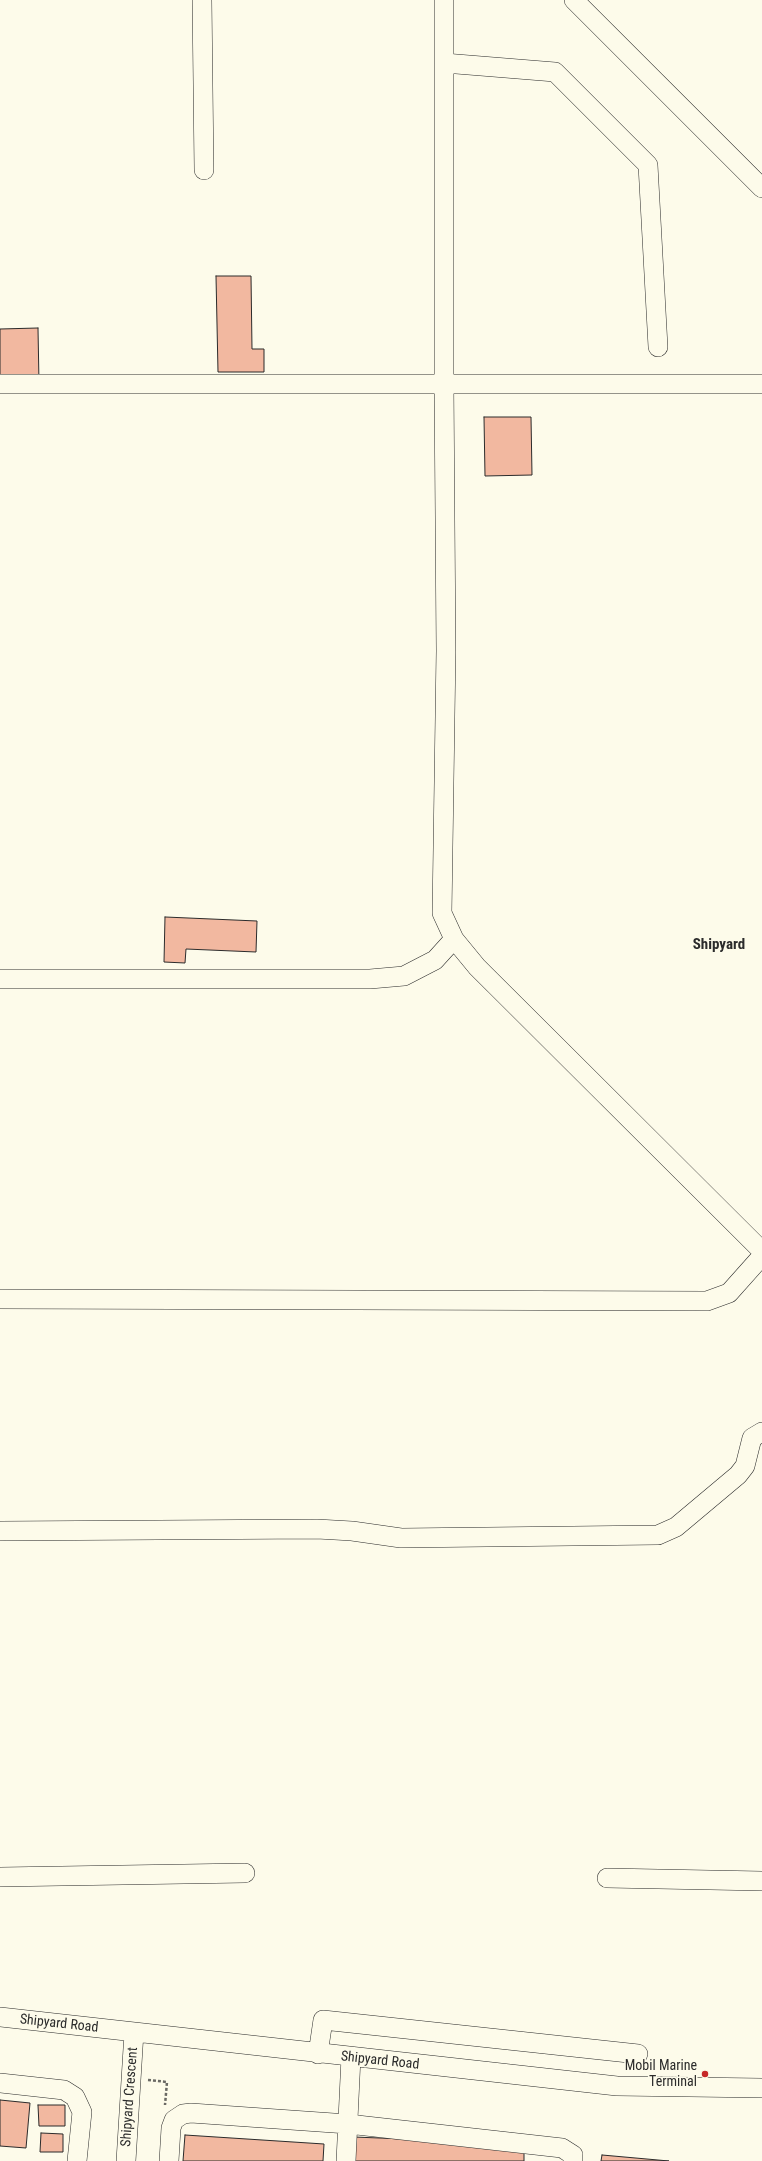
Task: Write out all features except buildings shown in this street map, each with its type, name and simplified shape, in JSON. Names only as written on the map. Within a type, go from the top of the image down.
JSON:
[{"type":"street","points":[[202,0],[204,170]]},
{"type":"street","points":[[444,0],[446,651],[442,913],[454,939],[477,967],[762,1251]]},
{"type":"street","points":[[574,0],[762,188]]},
{"type":"street","points":[[444,63],[554,72],[648,165],[658,348]]},
{"type":"street","points":[[0,384],[762,384]]},
{"type":"street","points":[[0,979],[370,979],[404,976],[435,960],[454,939]]},
{"type":"street","points":[[0,1300],[707,1301],[729,1293],[762,1256]]},
{"type":"street","points":[[0,1531],[317,1529],[352,1531],[401,1538],[658,1535],[676,1527],[738,1475],[745,1466],[752,1438],[762,1432]]},
{"type":"street","points":[[0,1877],[245,1873]]},
{"type":"street","points":[[607,1878],[762,1881]]},
{"type":"street","name":"Shipyard Road","points":[[0,2017],[318,2054],[617,2086],[762,2088]]},
{"type":"street","points":[[318,2054],[323,2020],[638,2054]]},
{"type":"street","name":"Shipyard Crescent","points":[[126,2161],[134,2032]]},
{"type":"street","points":[[346,2161],[351,2057]]},
{"type":"street","points":[[0,2083],[64,2090],[75,2097],[82,2112],[77,2161]]},
{"type":"street","points":[[170,2161],[171,2128],[174,2120],[183,2114],[191,2113],[348,2124],[562,2148],[573,2155],[573,2161]]},
{"type":"place","name":"Mobil Marine Terminal","points":[[705,2074]]},
{"type":"district","name":"Shipyard","points":[[719,945]]}]
